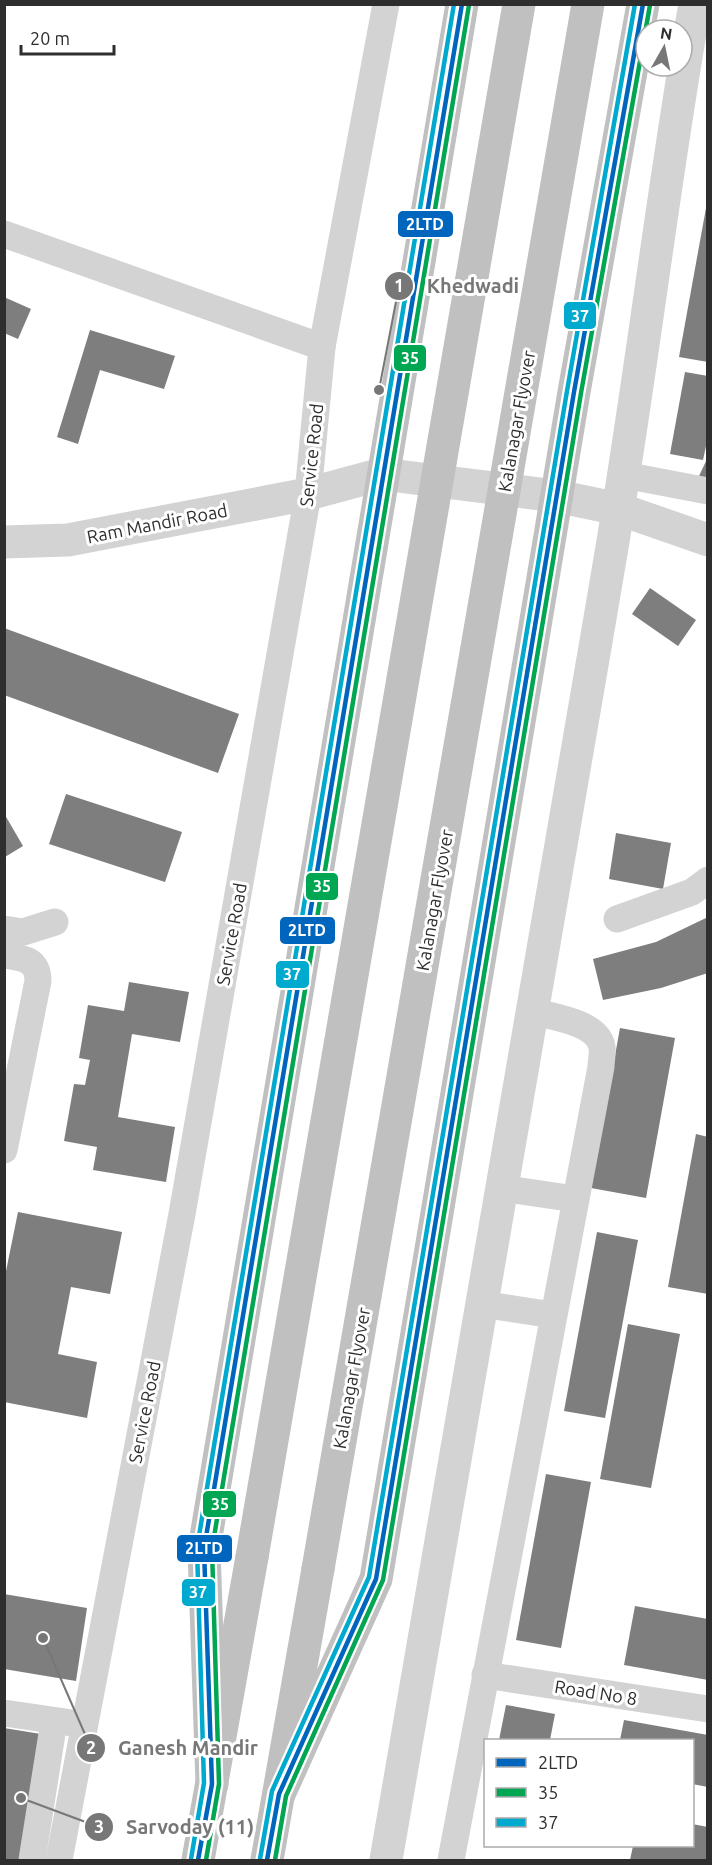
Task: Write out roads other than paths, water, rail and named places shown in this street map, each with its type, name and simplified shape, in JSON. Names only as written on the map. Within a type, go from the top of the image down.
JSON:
[{"type":"highway","points":[[212,1784],[204,1549],[462,4]]},
{"type":"highway","points":[[198,1860],[519,4]]},
{"type":"highway","name":"Kalanagar Flyover","points":[[279,1794],[588,4]]},
{"type":"highway","points":[[267,1860],[279,1794],[376,1579],[556,496],[643,4]]},
{"type":"street","name":"Service Road","points":[[60,1855],[182,1214],[308,494],[322,347],[386,4]]},
{"type":"street","points":[[386,1860],[619,509],[678,98],[695,4]]},
{"type":"street","points":[[4,234],[322,347]]},
{"type":"street","points":[[382,474],[556,496],[619,509],[708,540]]},
{"type":"street","name":"Ram Mandir Road","points":[[4,542],[68,540],[308,494],[382,474]]},
{"type":"street","points":[[624,475],[708,491]]},
{"type":"street","points":[[616,919],[692,892],[708,880]]},
{"type":"street","points":[[4,929],[23,932],[55,922]]},
{"type":"street","points":[[4,955],[26,958],[33,962],[38,970],[38,981],[4,1150]]},
{"type":"street","points":[[452,1860],[602,1048],[598,1038],[587,1028],[532,1011]]},
{"type":"street","points":[[501,1188],[575,1199]]},
{"type":"street","points":[[481,1304],[553,1315]]},
{"type":"street","name":"Road No 8","points":[[485,1675],[708,1709]]},
{"type":"street","points":[[4,1713],[84,1725]]},
{"type":"street","points":[[54,1720],[33,1852],[60,1855]]},
{"type":"place","name":"Khedwadi","points":[[379,390]]},
{"type":"place","name":"Ganesh Mandir","points":[[43,1638]]},
{"type":"place","name":"Sarvoday (11)","points":[[21,1798]]}]
